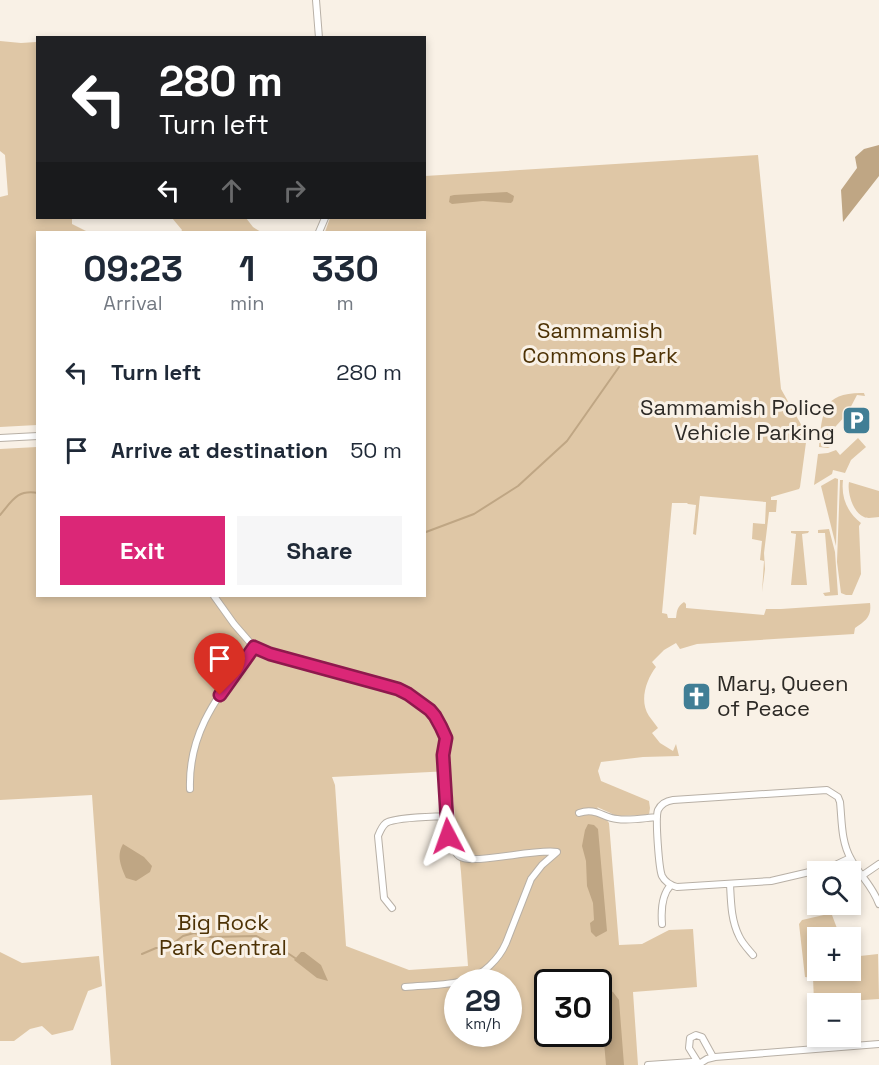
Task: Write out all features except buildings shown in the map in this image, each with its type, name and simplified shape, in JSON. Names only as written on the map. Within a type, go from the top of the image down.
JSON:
[{"type":"street","points":[[316,0],[319,36]]},
{"type":"street","points":[[0,438],[36,435]]},
{"type":"street","points":[[215,597],[254,647],[270,654],[398,689],[430,710],[446,738],[443,755],[448,836],[456,852],[462,858],[474,860],[533,852],[557,852],[531,879],[506,943],[493,963],[466,980],[405,987]]},
{"type":"street","points":[[190,789],[190,772],[199,731],[207,714],[254,647]]},
{"type":"street","points":[[850,858],[831,867],[771,881],[683,887],[669,883],[660,870],[657,817],[662,805],[666,801],[673,800],[822,789],[833,792],[840,802],[843,838],[850,858],[871,886],[879,904]]},
{"type":"street","points":[[579,813],[592,811],[616,819],[657,817]]},
{"type":"street","points":[[392,908],[384,898],[381,881],[378,836],[383,826],[393,820],[447,816]]},
{"type":"street","points":[[863,875],[879,864]]},
{"type":"street","points":[[662,924],[665,891],[669,883]]},
{"type":"street","points":[[730,884],[735,929],[753,955]]},
{"type":"street","points":[[699,1064],[689,1048],[690,1038],[696,1035],[702,1037],[713,1057]]},
{"type":"street","points":[[648,1065],[692,1062],[699,1064],[713,1057],[879,1044]]},
{"type":"green space","points":[[0,41],[36,42],[36,219],[72,219],[72,224],[86,231],[36,231],[36,425],[0,427],[0,197],[8,195],[5,155],[0,151]]},
{"type":"green space","points":[[758,155],[781,389],[807,435],[800,487],[771,497],[771,500],[777,500],[776,512],[769,512],[762,592],[764,561],[760,560],[762,541],[752,539],[753,523],[765,524],[766,502],[700,496],[696,535],[693,534],[696,505],[672,503],[662,613],[667,614],[668,618],[676,618],[680,605],[684,602],[686,608],[764,615],[766,609],[870,603],[869,615],[855,628],[854,634],[697,644],[680,649],[676,643],[664,650],[652,662],[656,667],[647,684],[644,704],[658,728],[652,733],[660,743],[673,751],[676,744],[679,756],[601,762],[598,771],[601,781],[649,801],[650,808],[649,815],[617,816],[597,807],[609,823],[619,945],[642,944],[669,930],[693,929],[697,987],[633,992],[638,1065],[111,1065],[92,795],[0,800],[0,449],[36,447],[36,597],[426,597],[426,231],[325,231],[330,219],[426,219],[426,176]],"holes":[[[450,771],[468,966],[409,970],[346,946],[335,785],[332,777]]]},
{"type":"green space","points":[[173,219],[247,219],[259,231],[182,231]]},
{"type":"green space","points":[[864,393],[865,396],[857,395],[847,414],[825,438],[832,446],[819,447],[827,406],[840,396]]},
{"type":"green space","points":[[858,438],[866,447],[851,460],[845,473],[833,470],[832,474],[814,485],[818,454],[836,450],[840,455]]},
{"type":"green space","points":[[835,478],[838,479],[836,546],[821,486]]},
{"type":"green space","points":[[840,480],[843,480],[846,504],[861,523],[859,526],[861,574],[852,595],[841,593],[837,562]]},
{"type":"green space","points":[[849,482],[879,491],[879,517],[866,518],[860,515],[850,496]]},
{"type":"green space","points":[[829,529],[835,552],[838,595],[825,596],[823,593],[830,592],[825,533],[818,533],[818,530]]},
{"type":"green space","points":[[791,531],[809,531],[802,534],[807,585],[791,585],[796,534]]},
{"type":"green space","points":[[832,915],[836,927],[807,927],[807,977],[805,977],[799,924],[802,920]]},
{"type":"green space","points":[[0,952],[22,963],[99,956],[102,986],[88,991],[73,1030],[52,1035],[42,1026],[30,1029],[14,1041],[0,1041]]},
{"type":"green space","points":[[878,954],[879,999],[861,1000],[861,993],[814,993],[813,981],[861,981],[861,956]]},
{"type":"shaded area","points":[[879,145],[879,176],[843,222],[841,190],[857,168],[855,157],[864,149]]},
{"type":"shaded area","points":[[507,192],[514,196],[511,203],[483,201],[452,204],[449,202],[450,196],[454,195]]},
{"type":"shaded area","points":[[588,824],[598,829],[607,931],[596,937],[591,932],[590,923],[594,920],[593,903],[587,886],[586,861],[582,846]]},
{"type":"shaded area","points":[[123,844],[144,857],[152,866],[150,872],[136,881],[126,878],[122,869],[120,857]]},
{"type":"shaded area","points":[[301,952],[321,965],[328,981],[317,978],[294,960]]},
{"type":"shaded area","points":[[612,991],[619,1000],[624,1065],[606,1065],[604,1047],[612,1047]]},
{"type":"waterway","points":[[426,532],[474,514],[518,486],[567,441],[619,367]]},
{"type":"waterway","points":[[0,515],[16,497],[25,493],[36,493]]},
{"type":"waterway","points":[[175,942],[183,936],[194,933],[210,937],[256,936],[295,958]]},
{"type":"waterway","points":[[142,954],[156,948],[165,948]]},
{"type":"place","name":"Sammamish Police Vehicle Parking","points":[[856,420]]},
{"type":"place","name":"Mary, Queen of Peace","points":[[696,696]]},
{"type":"route","points":[[220,695],[254,647],[270,654],[398,689],[408,694],[430,710],[446,738],[443,755],[448,836]]},
{"type":"park label","name":"Sammamish Commons Park","points":[[600,342]]},
{"type":"park label","name":"Big Rock Park Central","points":[[223,934]]}]
